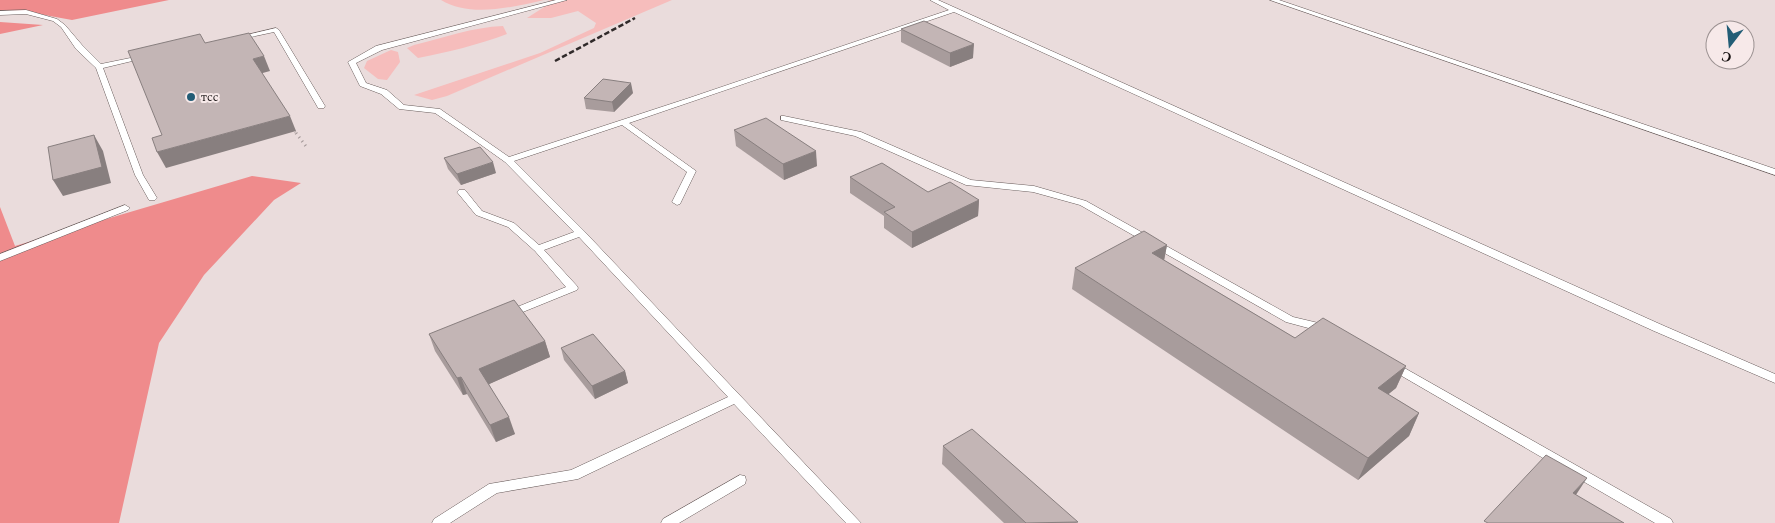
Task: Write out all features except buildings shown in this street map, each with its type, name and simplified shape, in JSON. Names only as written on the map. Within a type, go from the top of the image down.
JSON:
[{"type":"lane","points":[[564,0],[379,48],[352,62],[363,84],[384,92],[402,107],[437,112],[508,160],[581,233],[854,523]]},
{"type":"lane","points":[[933,0],[1658,328],[1775,379]]},
{"type":"lane","points":[[1273,0],[1775,172]]},
{"type":"lane","points":[[508,160],[624,123],[954,10]]},
{"type":"lane","points":[[0,13],[26,12],[43,15],[55,20],[63,26],[78,47],[99,67],[140,175],[152,198]]},
{"type":"lane","points":[[229,39],[276,30],[321,106]]},
{"type":"lane","points":[[99,67],[155,55]]},
{"type":"lane","points":[[784,118],[858,134],[969,183],[1034,189],[1083,203],[1290,320],[1322,326],[1340,336]]},
{"type":"lane","points":[[624,123],[692,171],[677,202]]},
{"type":"lane","points":[[462,192],[478,213],[511,225],[538,250],[573,288],[494,319]]},
{"type":"lane","points":[[0,258],[125,208]]},
{"type":"lane","points":[[538,250],[581,233]]},
{"type":"lane","points":[[1383,360],[1666,523]]},
{"type":"lane","points":[[439,523],[494,488],[573,475],[736,398]]},
{"type":"lane","points":[[668,523],[740,480]]},
{"type":"path","points":[[295,132],[308,149]]},
{"type":"shaded area","points":[[0,0],[169,0],[72,20],[39,14],[0,12]]},
{"type":"shaded area","points":[[441,0],[544,0],[505,8],[478,10],[465,9]]},
{"type":"shaded area","points":[[548,0],[672,0],[447,96],[432,100],[414,95],[540,53],[594,28],[596,23],[578,11],[551,18],[527,18],[552,2]]},
{"type":"shaded area","points":[[0,22],[43,25],[0,34]]},
{"type":"shaded area","points":[[503,26],[507,34],[474,45],[440,53],[418,58],[407,48],[469,31]]},
{"type":"shaded area","points":[[391,50],[398,52],[400,62],[387,80],[378,79],[364,68],[367,61]]},
{"type":"shaded area","points":[[252,176],[301,183],[274,200],[204,275],[159,343],[119,523],[0,523],[0,207],[15,246]]},
{"type":"railway","points":[[555,61],[635,18]]},
{"type":"place","name":"тсс","points":[[191,97]]}]
